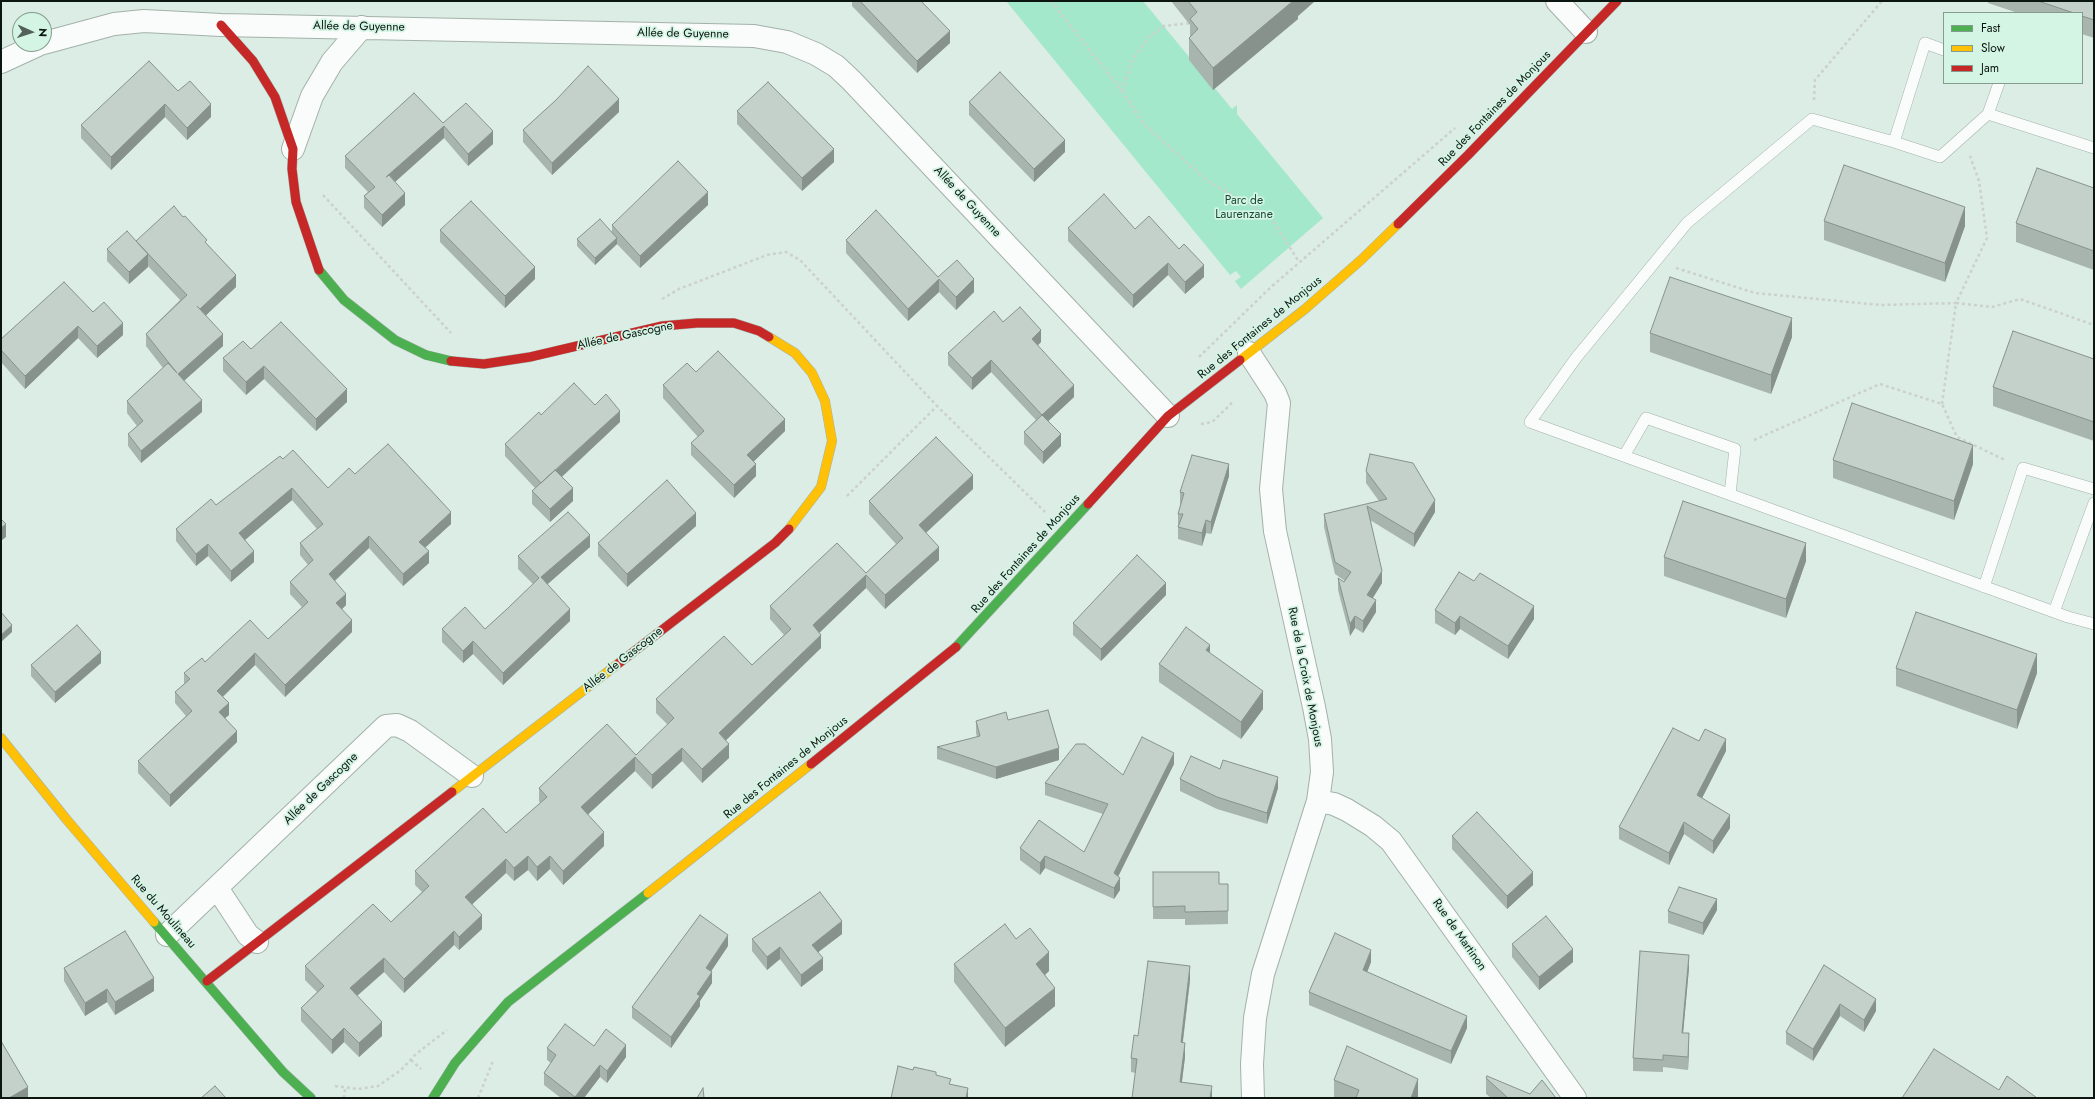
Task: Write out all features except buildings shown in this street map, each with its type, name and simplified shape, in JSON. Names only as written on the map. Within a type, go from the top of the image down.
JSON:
[{"type":"street","points":[[1557,1],[1586,32]]},
{"type":"street","name":"Rue des Fontaines de Monjous","points":[[434,1098],[455,1063],[508,1002],[711,844],[948,655],[969,635],[1168,416],[1305,309],[1361,260],[1468,155],[1617,1]]},
{"type":"street","name":"Allée de Guyenne","points":[[52,41],[114,24],[144,21],[221,25],[754,36],[787,42],[816,54],[836,66],[851,80],[1168,416]]},
{"type":"street","name":"Allée de Gascogne","points":[[207,982],[775,543],[797,520],[821,487],[827,468],[832,441],[825,402],[812,373],[795,353],[781,344],[759,331],[734,323],[697,323],[662,326],[530,357],[484,364],[455,362],[426,355],[395,340],[366,319],[344,300],[318,270],[296,202],[292,159],[275,97],[253,61],[221,25]]},
{"type":"street","name":"Allée de Gascogne","points":[[292,159],[312,96],[332,62],[362,27]]},
{"type":"street","points":[[1,62],[23,52]]},
{"type":"street","name":"Rue de la Croix de Monjous","points":[[1249,353],[1275,393],[1279,403],[1271,489],[1274,524],[1320,739],[1322,772],[1318,801],[1263,974],[1255,1018],[1252,1064],[1253,1098]]},
{"type":"street","name":"Allée de Gascogne","points":[[167,935],[386,726],[397,725],[410,731],[472,776]]},
{"type":"street","name":"Rue du Moulineau","points":[[1,738],[67,820],[167,935],[282,1072],[311,1098]]},
{"type":"street","name":"Rue de Martinon","points":[[1318,801],[1334,804],[1347,810],[1373,826],[1391,841],[1575,1098]]},
{"type":"street","points":[[217,888],[248,936],[257,942]]},
{"type":"lane","points":[[1894,142],[1925,43],[1943,50]]},
{"type":"lane","points":[[1999,84],[1988,114],[1940,157],[1894,142],[1812,119],[1687,223],[1576,358],[1530,422],[2054,612],[2094,624]]},
{"type":"lane","points":[[1988,114],[2094,148]]},
{"type":"lane","points":[[1624,456],[1646,418],[1735,448],[1730,494]]},
{"type":"lane","points":[[1984,586],[2023,468],[2094,489]]},
{"type":"lane","points":[[2054,612],[2094,503]]},
{"type":"path","points":[[1051,1],[1122,91],[1144,124],[1206,180],[1270,216],[1299,262]]},
{"type":"path","points":[[1812,119],[1815,80],[1882,1]]},
{"type":"path","points":[[1122,91],[1132,60],[1150,36],[1164,26],[1195,22]]},
{"type":"path","points":[[1202,354],[1238,317],[1299,262],[1460,124]]},
{"type":"path","points":[[1963,136],[1979,181],[1987,238],[1956,303],[1942,404],[1957,437],[1979,446],[2023,468]]},
{"type":"path","points":[[292,159],[312,184],[455,338]]},
{"type":"path","points":[[657,302],[679,289],[767,255],[786,252],[800,260],[937,406],[1064,530]]},
{"type":"path","points":[[1654,262],[1755,293],[1880,305],[1956,303],[1992,307],[2020,299],[2094,325]]},
{"type":"path","points":[[1735,448],[1880,384],[1942,404]]},
{"type":"path","points":[[821,487],[847,496],[937,406]]},
{"type":"path","points":[[344,1098],[345,1089],[378,1086],[402,1070],[411,1060]]},
{"type":"green space","name":"Parc de Laurenzane","points":[[1006,1],[1143,1],[1232,109],[1237,105],[1237,114],[1323,218],[1241,289],[1235,281],[1241,277],[1236,271],[1230,275]]},
{"type":"traffic: fast","points":[[319,270],[344,300],[395,340],[426,355],[451,361]]},
{"type":"traffic: fast","points":[[956,647],[1088,504]]},
{"type":"traffic: fast","points":[[433,1098],[455,1063],[508,1002],[648,893]]},
{"type":"traffic: fast","points":[[154,922],[283,1072],[311,1098]]},
{"type":"traffic: slow","points":[[1240,360],[1305,309],[1361,260],[1398,224]]},
{"type":"traffic: slow","points":[[769,337],[795,353],[812,373],[825,401],[832,441],[821,487],[789,529]]},
{"type":"traffic: slow","points":[[452,792],[619,663]]},
{"type":"traffic: slow","points":[[1,738],[67,820],[154,922]]},
{"type":"traffic: slow","points":[[648,893],[811,764]]},
{"type":"traffic: jam","points":[[1398,224],[1468,155],[1617,1]]},
{"type":"traffic: jam","points":[[221,25],[253,61],[275,97],[293,149],[292,169],[296,202],[319,270]]},
{"type":"traffic: jam","points":[[451,361],[484,364],[530,357],[662,326],[697,323],[734,323],[759,331],[769,337]]},
{"type":"traffic: jam","points":[[1088,504],[1168,416],[1240,360]]},
{"type":"traffic: jam","points":[[619,663],[775,543],[789,529]]},
{"type":"traffic: jam","points":[[811,764],[956,647]]},
{"type":"traffic: jam","points":[[207,981],[452,792]]}]
